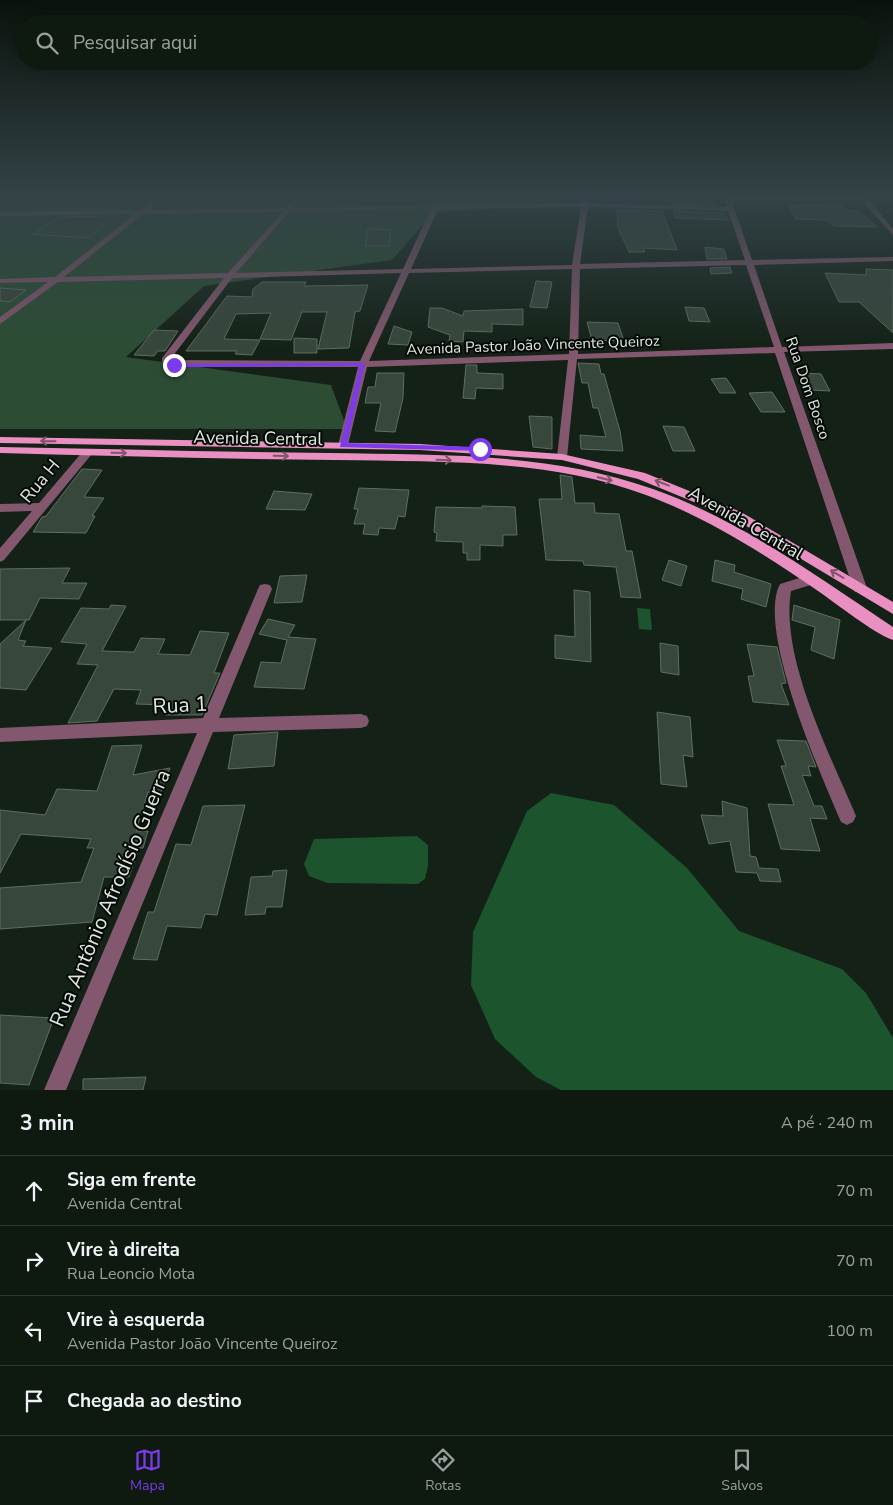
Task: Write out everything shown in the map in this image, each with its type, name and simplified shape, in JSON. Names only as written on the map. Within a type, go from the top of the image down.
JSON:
[{"type":"main road","name":"Avenida Central","points":[[0,440],[480,449],[562,457],[641,476],[730,512],[893,609]]},
{"type":"main road","name":"Avenida Central","points":[[0,450],[476,462],[572,472],[618,482],[675,502],[709,518],[893,634]]},
{"type":"street","points":[[0,321],[97,248]]},
{"type":"street","points":[[230,275],[254,248]]},
{"type":"street","points":[[343,445],[363,364],[417,248]]},
{"type":"street","points":[[562,457],[572,357],[578,248]]},
{"type":"street","name":"Rua Dom Bosco","points":[[744,248],[860,588]]},
{"type":"street","points":[[0,281],[408,269],[893,259]]},
{"type":"street","name":"Avenida Pastor João Vincente Queiroz","points":[[230,275],[165,360],[169,364],[363,364],[893,346]]},
{"type":"street","name":"Rua H","points":[[0,557],[88,452]]},
{"type":"street","points":[[0,508],[40,507]]},
{"type":"street","points":[[809,580],[784,588],[780,600],[783,628],[799,694],[847,816]]},
{"type":"street","name":"Rua Antônio Afrodísio Guerra","points":[[55,1090],[148,873],[265,589]]},
{"type":"street","name":"Rua 1","points":[[0,734],[208,725],[361,721]]},
{"type":"shaded area","points":[[0,248],[403,248],[392,260],[204,286],[126,357],[331,385],[347,429],[0,429]]},
{"type":"shaded area","points":[[637,608],[650,609],[652,630],[639,629]]},
{"type":"shaded area","points":[[551,793],[614,805],[687,868],[739,931],[842,969],[866,993],[893,1038],[893,1090],[561,1090],[536,1077],[495,1039],[471,985],[473,932],[527,811]]},
{"type":"shaded area","points":[[417,836],[428,845],[428,866],[425,879],[418,884],[327,883],[309,876],[304,864],[314,839]]},
{"type":"building","points":[[627,248],[676,248],[677,250],[643,248],[645,252],[629,252]]},
{"type":"building","points":[[705,248],[724,249],[727,259],[707,259]]},
{"type":"building","points":[[730,267],[732,273],[711,274],[710,268]]},
{"type":"building","points":[[866,269],[893,270],[893,333],[859,302],[839,302],[825,273],[866,275]]},
{"type":"building","points":[[536,281],[552,282],[547,308],[530,307]]},
{"type":"building","points":[[262,282],[306,282],[304,286],[368,285],[360,311],[355,312],[349,348],[318,349],[327,312],[302,312],[291,340],[260,339],[271,313],[236,314],[224,339],[260,340],[252,355],[235,354],[237,351],[186,351],[227,296],[252,297],[253,289]]},
{"type":"building","points":[[0,288],[26,290],[10,302],[0,301]]},
{"type":"building","points":[[685,307],[704,308],[710,322],[689,321]]},
{"type":"building","points":[[430,308],[442,308],[463,316],[464,311],[523,309],[523,325],[492,324],[492,332],[464,331],[463,342],[449,341],[450,335],[428,327]]},
{"type":"building","points":[[587,322],[618,323],[624,341],[592,340]]},
{"type":"building","points":[[394,326],[412,332],[408,345],[388,344]]},
{"type":"building","points":[[154,330],[178,331],[165,351],[158,351],[154,356],[134,355]]},
{"type":"building","points":[[294,338],[317,339],[317,353],[294,353]]},
{"type":"building","points":[[578,363],[599,364],[601,374],[604,374],[620,431],[623,451],[581,449],[580,435],[606,437],[598,408],[593,408],[588,383],[582,383]]},
{"type":"building","points":[[466,365],[477,365],[477,373],[503,374],[503,389],[476,388],[475,399],[463,398]]},
{"type":"building","points":[[377,373],[404,373],[403,398],[395,432],[375,431],[381,403],[365,403],[368,387],[375,387]]},
{"type":"building","points":[[803,373],[821,374],[830,391],[811,390]]},
{"type":"building","points":[[726,378],[736,393],[720,393],[711,379]]},
{"type":"building","points":[[772,392],[785,412],[761,412],[749,393]]},
{"type":"building","points":[[529,416],[552,417],[552,449],[533,447]]},
{"type":"building","points":[[663,426],[684,427],[695,451],[673,451]]},
{"type":"building","points":[[82,469],[102,470],[84,497],[104,498],[92,516],[95,516],[86,533],[33,532],[42,517],[46,516]]},
{"type":"building","points":[[560,475],[572,477],[575,503],[594,503],[595,513],[619,514],[626,551],[632,551],[641,598],[621,597],[616,567],[584,565],[583,561],[546,560],[539,499],[562,499]]},
{"type":"building","points":[[359,488],[409,490],[405,517],[398,516],[395,529],[379,528],[378,535],[363,534],[365,524],[354,524],[358,509],[354,509]]},
{"type":"building","points":[[274,491],[312,494],[305,510],[266,509]]},
{"type":"building","points":[[482,506],[515,507],[517,535],[503,535],[503,546],[480,545],[480,560],[467,560],[467,553],[463,553],[463,542],[436,541],[437,533],[434,532],[436,507],[482,508]]},
{"type":"building","points":[[669,560],[687,566],[681,586],[662,580]]},
{"type":"building","points":[[715,560],[735,565],[734,572],[771,584],[766,607],[741,599],[743,589],[712,581]]},
{"type":"building","points":[[70,568],[62,583],[87,583],[79,599],[40,598],[29,620],[0,620],[0,569]]},
{"type":"building","points":[[307,575],[302,602],[274,603],[280,576]]},
{"type":"building","points":[[574,590],[590,592],[591,662],[555,658],[555,635],[575,637]]},
{"type":"building","points":[[111,605],[126,606],[102,651],[134,652],[141,638],[165,639],[158,654],[190,655],[200,631],[229,633],[214,673],[220,673],[202,715],[166,715],[169,705],[136,704],[141,690],[114,689],[97,721],[68,723],[98,665],[77,664],[87,644],[61,642],[81,608],[109,609]]},
{"type":"building","points":[[794,605],[840,620],[834,659],[811,650],[815,627],[792,620]]},
{"type":"building","points":[[268,619],[295,625],[288,637],[316,639],[304,689],[254,687],[261,662],[281,663],[287,640],[259,634]]},
{"type":"building","points":[[26,620],[18,640],[26,641],[23,646],[52,648],[26,690],[0,688],[0,644]]},
{"type":"building","points":[[660,643],[678,646],[679,675],[661,672]]},
{"type":"building","points":[[747,644],[777,647],[786,683],[781,684],[789,705],[753,702],[748,676],[754,676]]},
{"type":"building","points":[[657,712],[690,717],[693,757],[683,755],[687,787],[661,784]]},
{"type":"building","points":[[278,732],[274,766],[228,769],[234,735]]},
{"type":"building","points":[[777,740],[806,741],[816,767],[808,766],[811,776],[802,775],[814,806],[822,806],[827,819],[810,818],[820,851],[781,849],[768,804],[794,805],[781,766],[786,766]]},
{"type":"building","points":[[142,745],[133,775],[170,768],[161,792],[148,792],[136,831],[148,831],[143,848],[139,848],[129,877],[104,877],[92,922],[0,929],[0,888],[81,882],[94,848],[87,848],[91,839],[21,834],[0,873],[0,810],[45,815],[57,789],[97,791],[112,746]]},
{"type":"building","points":[[722,801],[747,808],[750,856],[756,857],[759,868],[778,869],[781,882],[760,881],[757,873],[736,872],[730,841],[709,844],[701,815],[723,816]]},
{"type":"building","points":[[245,805],[217,915],[205,914],[201,928],[167,926],[157,960],[133,959],[148,912],[154,912],[176,844],[191,845],[203,806]]},
{"type":"building","points":[[287,870],[282,907],[266,907],[265,914],[245,915],[251,877],[272,876],[273,871]]},
{"type":"building","points":[[0,1015],[54,1018],[29,1085],[0,1083]]},
{"type":"building","points":[[146,1077],[143,1090],[83,1090],[83,1079]]},
{"type":"route","points":[[174,365],[363,364],[343,445],[480,449]]}]
